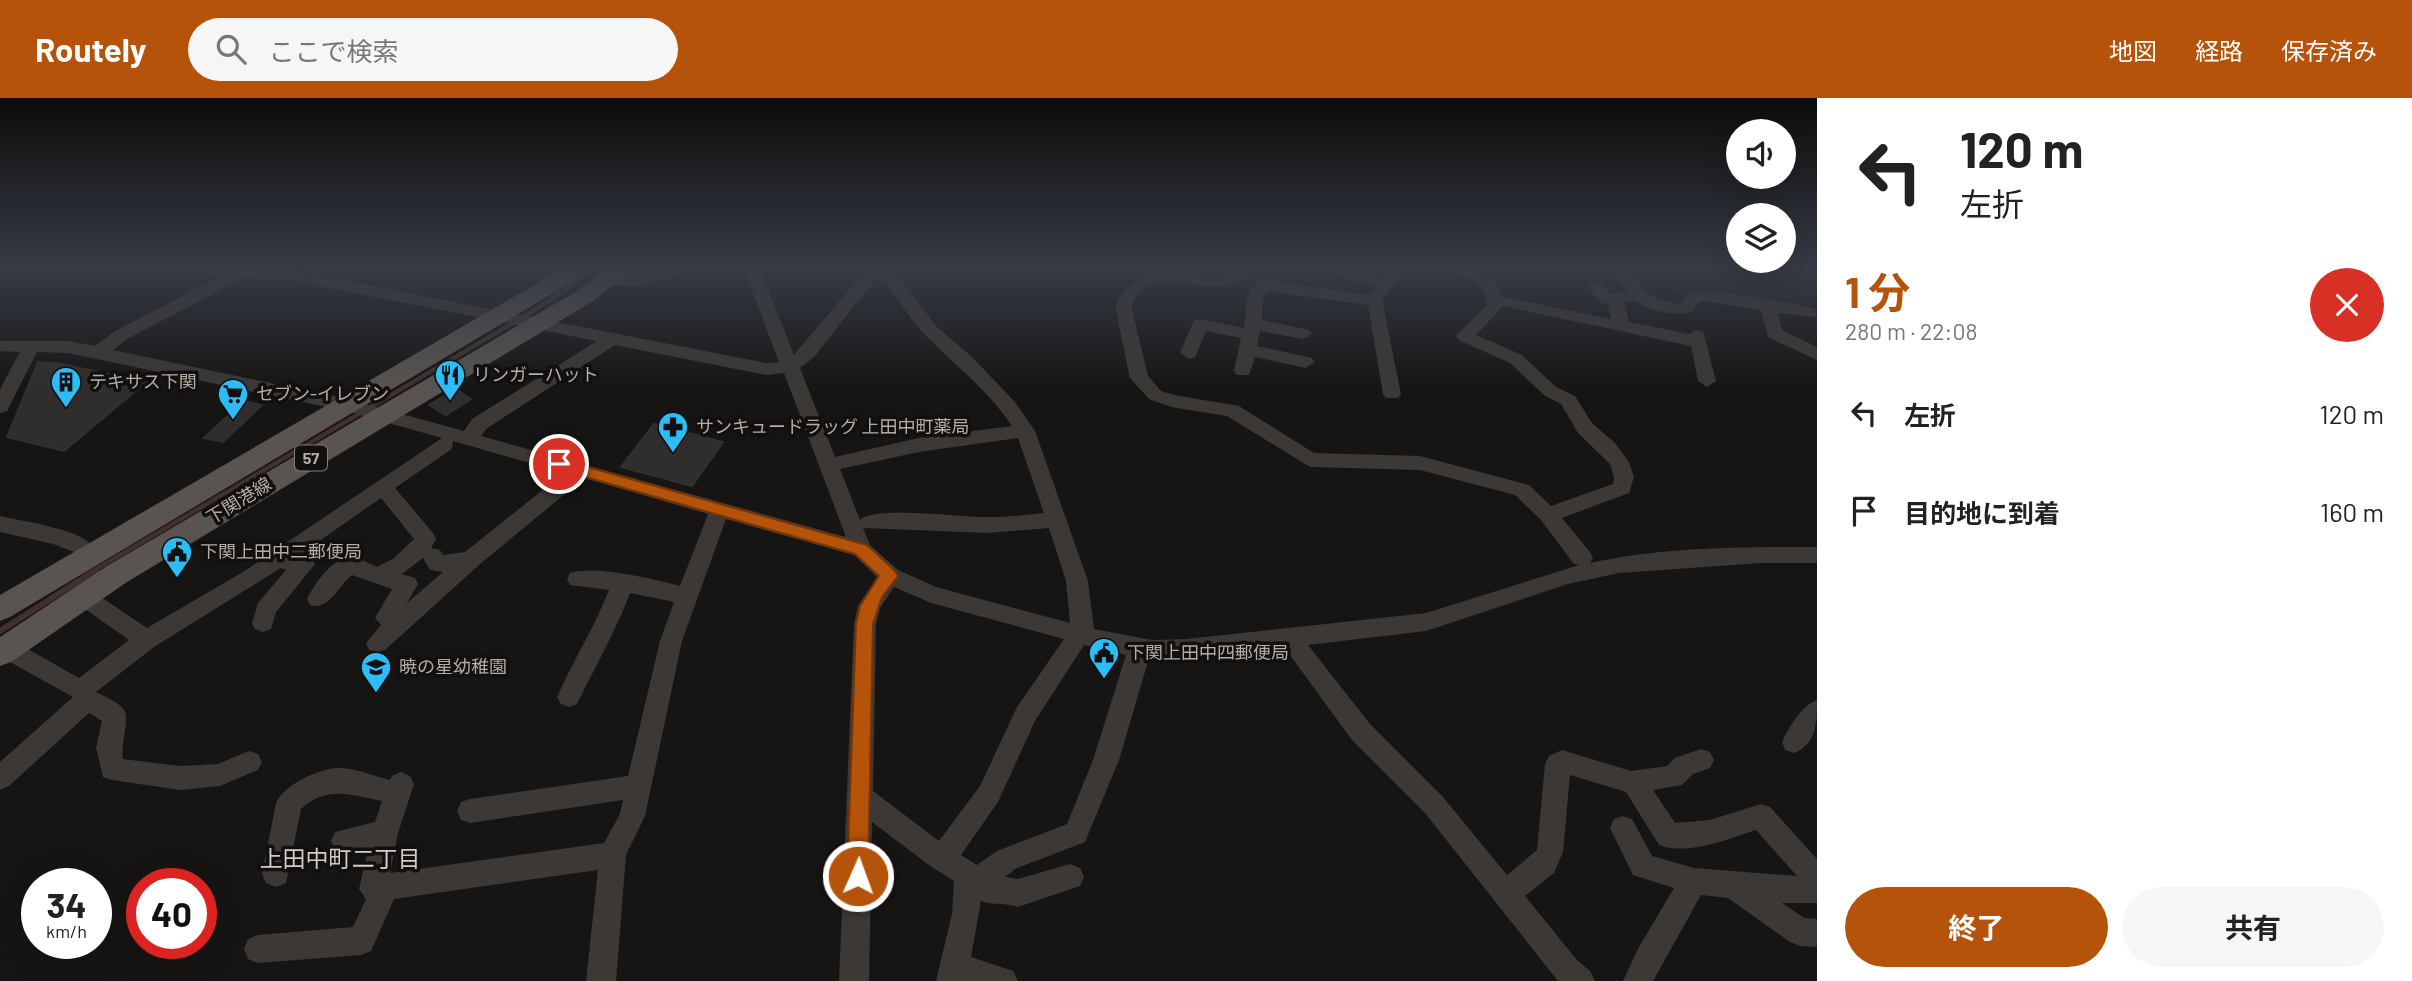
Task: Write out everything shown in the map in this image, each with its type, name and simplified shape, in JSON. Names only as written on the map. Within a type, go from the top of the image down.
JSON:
[{"type":"main road","name":"下関港線","points":[[9,654],[100,560],[366,410],[518,307]]},
{"type":"main road","name":"下関港線","points":[[0,609],[100,560],[366,410],[559,307]]},
{"type":"street","points":[[98,352],[121,335],[174,307]]},
{"type":"street","points":[[453,307],[767,369],[790,367],[808,354],[845,307]]},
{"type":"street","points":[[767,307],[861,549],[890,576],[931,594],[1140,648],[1186,648],[1426,622],[1568,576],[1619,565],[1761,555],[1817,555]]},
{"type":"street","points":[[913,307],[930,330],[965,360],[1008,407],[1025,431],[1077,581],[1081,634],[1026,714],[989,794],[942,859]]},
{"type":"street","points":[[1123,307],[1139,378],[1155,395],[1171,401],[1232,410],[1310,460],[1420,463],[1522,490],[1548,515],[1582,558]]},
{"type":"street","points":[[1243,371],[1255,307]]},
{"type":"street","points":[[1377,307],[1392,394]]},
{"type":"street","points":[[1492,307],[1465,336],[1516,359],[1550,391],[1568,400],[1585,428],[1613,453],[1624,477],[1622,488],[1548,515]]},
{"type":"street","points":[[1531,307],[1621,326],[1698,338],[1707,381]]},
{"type":"street","points":[[1616,307],[1621,326]]},
{"type":"street","points":[[1769,307],[1774,333],[1817,354]]},
{"type":"street","points":[[1783,307],[1810,313]]},
{"type":"street","points":[[1188,353],[1200,324],[1250,336],[1306,362]]},
{"type":"street","points":[[1250,336],[1303,334]]},
{"type":"street","points":[[469,439],[479,424],[612,338]]},
{"type":"street","points":[[0,346],[68,347],[98,352],[366,410],[861,549]]},
{"type":"street","points":[[0,407],[31,346]]},
{"type":"street","points":[[829,465],[919,446],[1025,431]]},
{"type":"street","points":[[0,778],[86,695],[89,683],[146,640],[251,578],[445,444]]},
{"type":"street","points":[[377,643],[471,559],[581,470]]},
{"type":"street","points":[[373,576],[384,573],[416,555],[426,539],[383,487]]},
{"type":"street","points":[[601,981],[613,855],[632,816],[661,676],[671,641],[710,528],[720,509]]},
{"type":"street","points":[[869,522],[932,521],[988,525],[1057,520]]},
{"type":"street","points":[[0,524],[57,537],[100,560]]},
{"type":"street","points":[[432,556],[438,564],[471,559]]},
{"type":"street","points":[[263,622],[266,609],[304,564],[300,561],[286,562],[278,559]]},
{"type":"street","points":[[318,599],[333,578],[351,563],[373,576],[407,584],[386,618]]},
{"type":"street","points":[[854,981],[865,624],[876,592],[890,576]]},
{"type":"street","points":[[578,579],[622,582],[688,597]]},
{"type":"street","points":[[569,697],[584,663],[606,627],[622,582]]},
{"type":"street","points":[[93,603],[146,640]]},
{"type":"street","points":[[1288,636],[1361,733],[1434,805],[1569,977]]},
{"type":"street","points":[[972,876],[1076,833],[1106,760],[1140,648]]},
{"type":"street","points":[[9,654],[86,695],[115,716],[108,748],[112,769],[180,778],[220,775],[249,762]]},
{"type":"street","points":[[1794,742],[1817,710]]},
{"type":"street","points":[[1634,783],[1637,780],[1673,777],[1684,766],[1701,760]]},
{"type":"street","points":[[1502,890],[1520,885],[1520,882],[1534,874],[1548,858],[1558,764],[1562,761],[1634,783],[1668,836],[1710,832],[1761,816],[1817,879]]},
{"type":"street","points":[[276,874],[289,803],[300,792],[337,780],[400,789],[385,833],[373,889],[613,855]]},
{"type":"street","points":[[470,811],[638,786]]},
{"type":"street","points":[[860,798],[990,891],[1009,890],[1018,893],[1069,877]]},
{"type":"street","points":[[1623,828],[1643,866],[1695,881],[1733,886],[1817,890]]},
{"type":"street","points":[[344,841],[385,833]]},
{"type":"street","points":[[972,876],[964,931],[953,974],[1003,981]]},
{"type":"street","points":[[1638,981],[1649,957],[1695,881]]},
{"type":"street","points":[[1733,886],[1800,932],[1817,933]]},
{"type":"street","points":[[258,949],[361,941],[385,888]]},
{"type":"shaded area","points":[[1780,307],[1812,307],[1810,312]]},
{"type":"building","name":"テキサス下関","points":[[38,362],[61,364],[146,382],[64,451],[7,437]]},
{"type":"building","name":"リンガーハット","points":[[456,389],[471,399],[446,415],[429,405]]},
{"type":"building","name":"セブン-イレブン","points":[[244,401],[262,405],[223,442],[204,438]]},
{"type":"building","name":"サンキュードラッグ 上田中町薬局","points":[[654,424],[723,442],[692,486],[621,467]]},
{"type":"waterway","points":[[93,571],[539,307]]},
{"type":"waterway","points":[[0,631],[96,570]]},
{"type":"place","name":"リンガーハット","points":[[450,402]]},
{"type":"place","name":"テキサス下関","points":[[66,409]]},
{"type":"place","name":"セブン-イレブン","points":[[233,421]]},
{"type":"place","name":"サンキュードラッグ 上田中町薬局","points":[[673,454]]},
{"type":"place","name":"下関上田中二郵便局","points":[[177,579]]},
{"type":"place","name":"下関上田中四郵便局","points":[[1104,680]]},
{"type":"place","name":"暁の星幼稚園","points":[[376,694]]},
{"type":"district","name":"上田中町二丁目","points":[[340,859]]},
{"type":"route","points":[[559,464],[861,549],[890,576],[876,592],[865,624],[858,876]]}]
